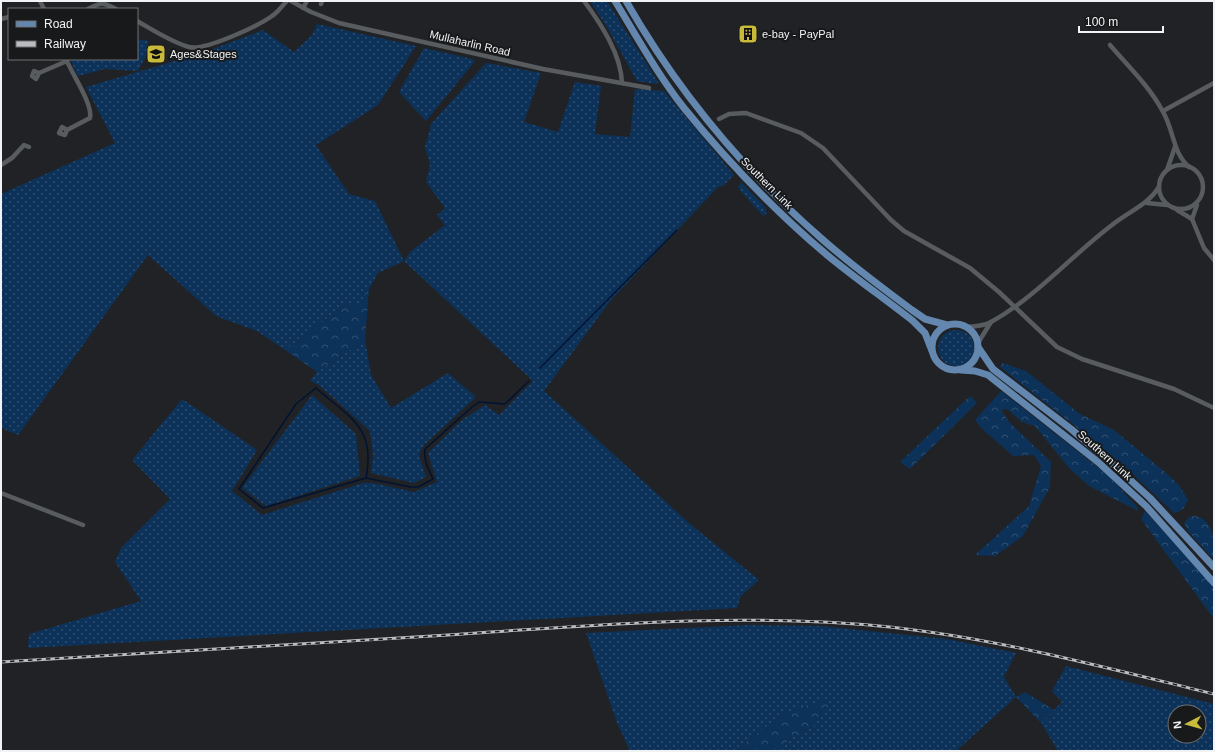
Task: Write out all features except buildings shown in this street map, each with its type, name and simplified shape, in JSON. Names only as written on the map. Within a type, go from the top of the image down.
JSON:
[{"type":"main road","name":"Southern Link","points":[[615,1],[683,106],[743,176],[792,224],[828,255],[913,321],[925,333],[932,351]]},
{"type":"main road","name":"Southern Link","points":[[626,1],[650,41],[681,86],[717,131],[775,195],[827,244],[906,306],[925,319],[947,325]]},
{"type":"main road","points":[[958,324],[968,327],[976,337],[978,345],[974,361],[962,370],[950,370],[942,367],[936,362],[932,351],[933,338],[936,332],[947,325],[958,324]]},
{"type":"main road","name":"Southern Link","points":[[978,345],[993,369],[1071,429],[1115,466],[1150,498],[1214,567]]},
{"type":"main road","name":"Southern Link","points":[[962,370],[975,371],[988,375],[1073,440],[1146,506],[1214,583]]},
{"type":"street","points":[[138,22],[178,43],[190,48],[199,48],[226,39],[272,16],[287,1]]},
{"type":"street","name":"Mullaharlin Road","points":[[291,1],[303,8],[340,23],[543,69],[649,88]]},
{"type":"street","points":[[303,8],[307,1]]},
{"type":"street","points":[[584,1],[605,33],[617,58],[622,73],[622,83]]},
{"type":"street","points":[[90,8],[100,3],[104,3],[114,8]]},
{"type":"street","points":[[1110,45],[1148,89],[1163,111],[1170,125],[1175,147],[1181,160],[1198,173],[1201,178],[1203,190],[1192,219]]},
{"type":"street","points":[[39,73],[66,60],[91,114],[90,118],[86,121],[67,130]]},
{"type":"street","points":[[1163,111],[1214,83]]},
{"type":"street","points":[[719,119],[729,114],[746,113],[801,133],[823,148],[891,220],[904,231],[970,268],[1015,306],[1045,337],[1057,347],[1069,354],[1174,389],[1214,408]]},
{"type":"street","points":[[1,165],[12,158],[24,145],[29,147]]},
{"type":"street","points":[[968,327],[991,322],[1015,306],[1111,225],[1129,212],[1147,203],[1158,187],[1159,181],[1166,170],[1175,147]]},
{"type":"street","points":[[1166,170],[1177,165],[1189,167]]},
{"type":"street","points":[[1158,187],[1160,194],[1167,205]]},
{"type":"street","points":[[1174,209],[1188,208],[1199,200]]},
{"type":"street","points":[[1147,203],[1167,205],[1192,219],[1204,248],[1214,260]]},
{"type":"street","points":[[978,345],[991,322]]},
{"type":"street","points":[[1,493],[83,525]]},
{"type":"green space","points":[[590,1],[607,1],[658,82],[657,84],[637,81],[607,27]]},
{"type":"green space","points":[[317,24],[416,46],[378,105],[316,145],[349,194],[375,201],[404,261],[378,273],[359,308],[348,302],[285,350],[257,331],[216,316],[148,255],[18,435],[1,428],[1,194],[115,143],[86,87],[202,53],[263,30],[294,52],[312,35]]},
{"type":"green space","points":[[138,39],[149,41],[147,46],[150,48],[138,71],[105,69],[78,76],[70,60],[138,60]]},
{"type":"green space","points":[[424,48],[475,61],[426,121],[399,92]]},
{"type":"green space","points":[[486,63],[541,73],[524,122],[558,132],[575,82],[601,86],[595,134],[630,137],[635,89],[664,91],[734,175],[724,185],[718,187],[611,300],[544,391],[689,523],[759,580],[741,596],[737,608],[28,648],[29,634],[141,601],[115,562],[121,548],[170,499],[132,460],[182,399],[257,450],[232,491],[262,515],[363,483],[373,483],[414,492],[437,482],[428,453],[462,420],[485,405],[499,415],[533,381],[404,261],[410,252],[445,225],[437,215],[445,208],[426,182],[430,165],[425,147],[431,124]]},
{"type":"green space","points":[[741,182],[765,207],[767,213],[763,216],[738,188]]},
{"type":"green space","points":[[369,289],[365,340],[317,372],[285,350],[348,302],[359,307]]},
{"type":"green space","points":[[960,330],[969,335],[973,341],[973,355],[969,361],[960,366],[952,366],[943,361],[939,355],[938,344],[943,335],[949,331]]},
{"type":"green space","points":[[365,340],[371,375],[391,408],[448,373],[476,397],[423,446],[419,455],[426,477],[414,483],[371,473],[373,455],[370,431],[319,385],[310,381],[317,372]]},
{"type":"green space","points":[[1002,363],[1026,371],[1080,414],[1114,430],[1179,485],[1188,500],[1184,507],[1179,512],[1174,513],[1120,462],[1106,453],[1074,425],[1000,367]]},
{"type":"green space","points":[[1001,391],[1110,477],[1138,508],[1138,511],[1089,486],[1069,468],[1035,426],[1022,422],[1007,409],[1001,410],[1010,423],[1051,462],[1050,487],[1023,536],[995,556],[975,555],[1029,506],[1041,466],[1034,455],[1013,456],[981,428],[975,420]]},
{"type":"green space","points":[[312,395],[356,434],[360,476],[266,506],[242,488]]},
{"type":"green space","points":[[970,396],[977,403],[910,469],[900,462]]},
{"type":"green space","points":[[1145,511],[1214,587],[1214,619],[1141,519]]},
{"type":"green space","points":[[1193,516],[1206,521],[1212,532],[1214,560],[1188,531],[1184,523],[1189,517]]},
{"type":"green space","points":[[748,625],[820,626],[947,639],[1016,653],[1004,677],[1016,697],[956,751],[780,751],[791,737],[814,726],[783,714],[734,751],[630,751],[617,723],[586,633]]},
{"type":"green space","points":[[1066,666],[1214,704],[1214,751],[1058,751],[1041,723],[1062,702],[1052,691]]},
{"type":"green space","points":[[1025,692],[1054,710],[1041,723],[1016,697]]},
{"type":"green space","points":[[825,699],[830,704],[814,726],[791,737],[780,751],[734,751],[783,714]]},
{"type":"waterway","points":[[540,368],[677,230]]},
{"type":"waterway","points":[[366,478],[368,461],[364,435],[358,425],[349,416],[316,388],[296,404],[239,489],[263,508],[366,478],[418,487],[433,479],[426,461],[425,449],[479,402],[505,404],[529,381]]},
{"type":"railway","points":[[1,662],[392,639],[613,624],[724,620],[779,621],[835,623],[931,632],[1053,655],[1214,694]]},
{"type":"place","name":"e-bay - PayPal","points":[[748,34]]},
{"type":"place","name":"Ages&Stages","points":[[156,54]]}]
